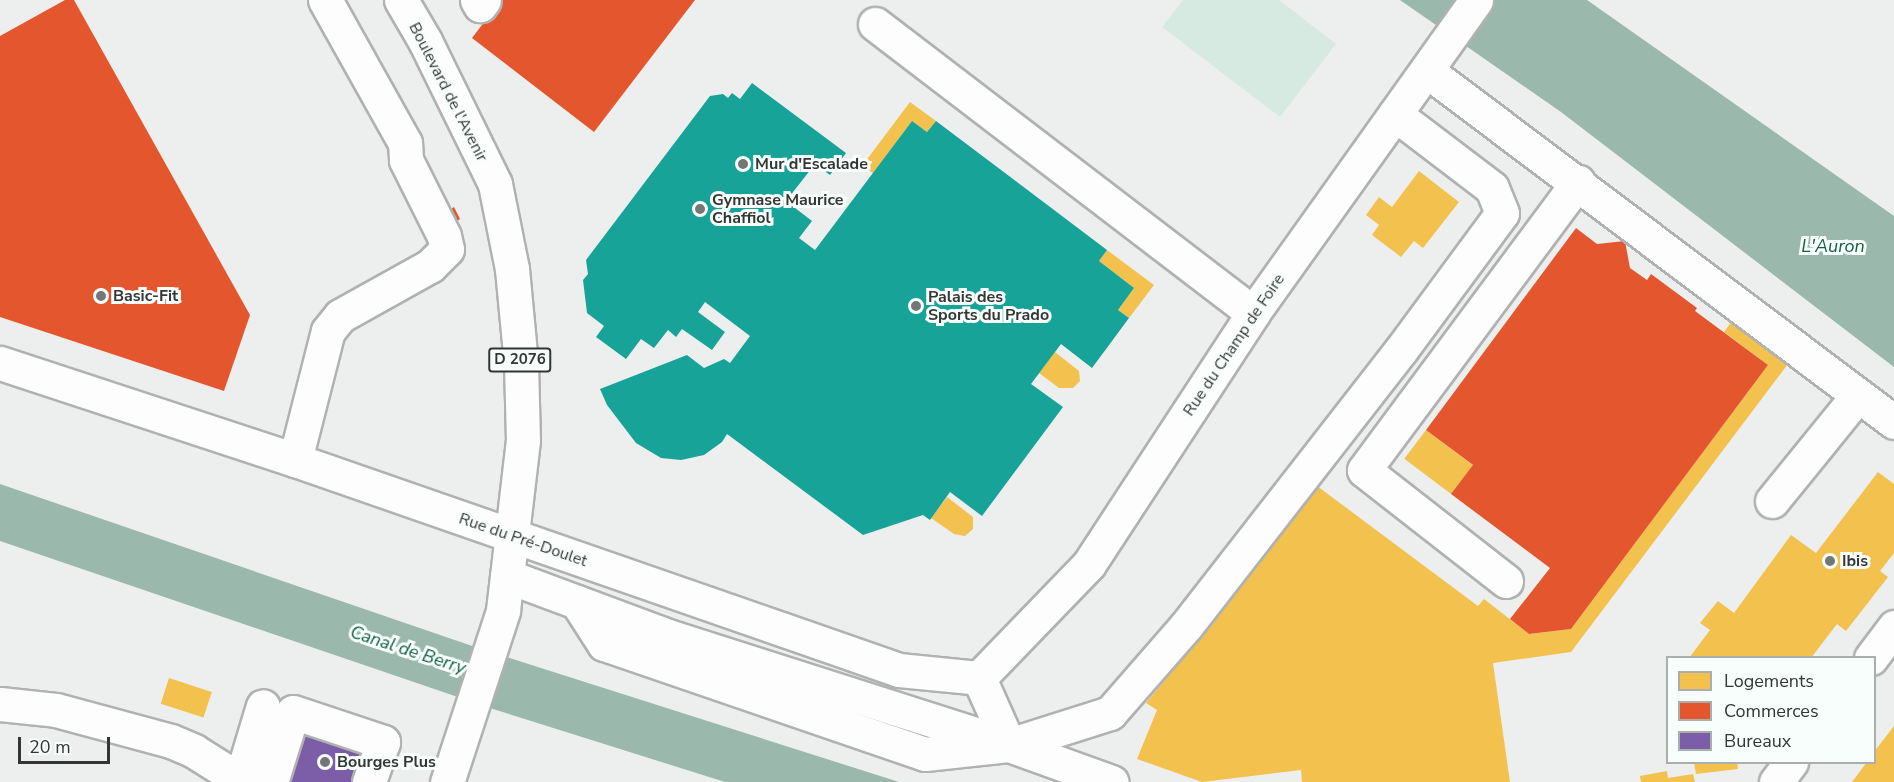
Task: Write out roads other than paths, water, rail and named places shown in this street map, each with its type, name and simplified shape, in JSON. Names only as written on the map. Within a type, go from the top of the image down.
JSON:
[{"type":"street","points":[[295,460],[328,331],[340,316],[430,266],[447,249],[444,236],[406,160],[405,143],[325,0]]},
{"type":"street","name":"Boulevard de l'Avenir","points":[[401,0],[425,41],[495,184],[512,268],[520,364],[523,440],[511,537]]},
{"type":"street","points":[[477,0],[480,5],[484,0]]},
{"type":"street","name":"Rue du Champ de Foire","points":[[1436,64],[1476,0]]},
{"type":"street","name":"Rue du Champ de Foire","points":[[979,678],[1089,564],[1253,313],[1485,0]]},
{"type":"street","points":[[875,24],[1253,313]]},
{"type":"street","points":[[1436,64],[1578,182],[1894,422]]},
{"type":"street","points":[[507,576],[577,602],[604,644],[925,754],[1009,745],[1110,712],[1186,626],[1401,350],[1502,213],[1492,188],[1399,117]]},
{"type":"street","points":[[1506,581],[1364,470],[1578,182]]},
{"type":"street","name":"Rue du Pré-Doulet","points":[[0,363],[295,460],[899,670],[979,678]]},
{"type":"street","points":[[1772,501],[1858,395]]},
{"type":"street","name":"D 2076","points":[[447,782],[466,730],[503,611],[511,537]]},
{"type":"street","points":[[1872,656],[1894,627]]},
{"type":"street","points":[[979,678],[1009,745],[1112,782]]},
{"type":"street","points":[[0,704],[56,710],[171,741],[194,750],[250,781]]},
{"type":"street","points":[[250,781],[263,706]]},
{"type":"street","points":[[250,781],[293,712],[382,742],[369,782]]},
{"type":"street","points":[[1776,782],[1790,764]]},
{"type":"water","name":"L'Auron","points":[[1400,0],[1587,0],[1894,216],[1894,367],[1561,112]]},
{"type":"water","name":"Canal de Berry","points":[[0,484],[481,649],[899,782],[725,782],[493,709],[0,541]]},
{"type":"place","name":"Mur d'Escalade","points":[[743,164]]},
{"type":"place","name":"Gymnase Maurice Chaffiol","points":[[700,209]]},
{"type":"place","name":"Basic-Fit","points":[[101,296]]},
{"type":"place","name":"Palais des Sports du Prado","points":[[916,306]]},
{"type":"place","name":"Ibis","points":[[1830,561]]},
{"type":"place","name":"Bourges Plus","points":[[325,762]]}]
